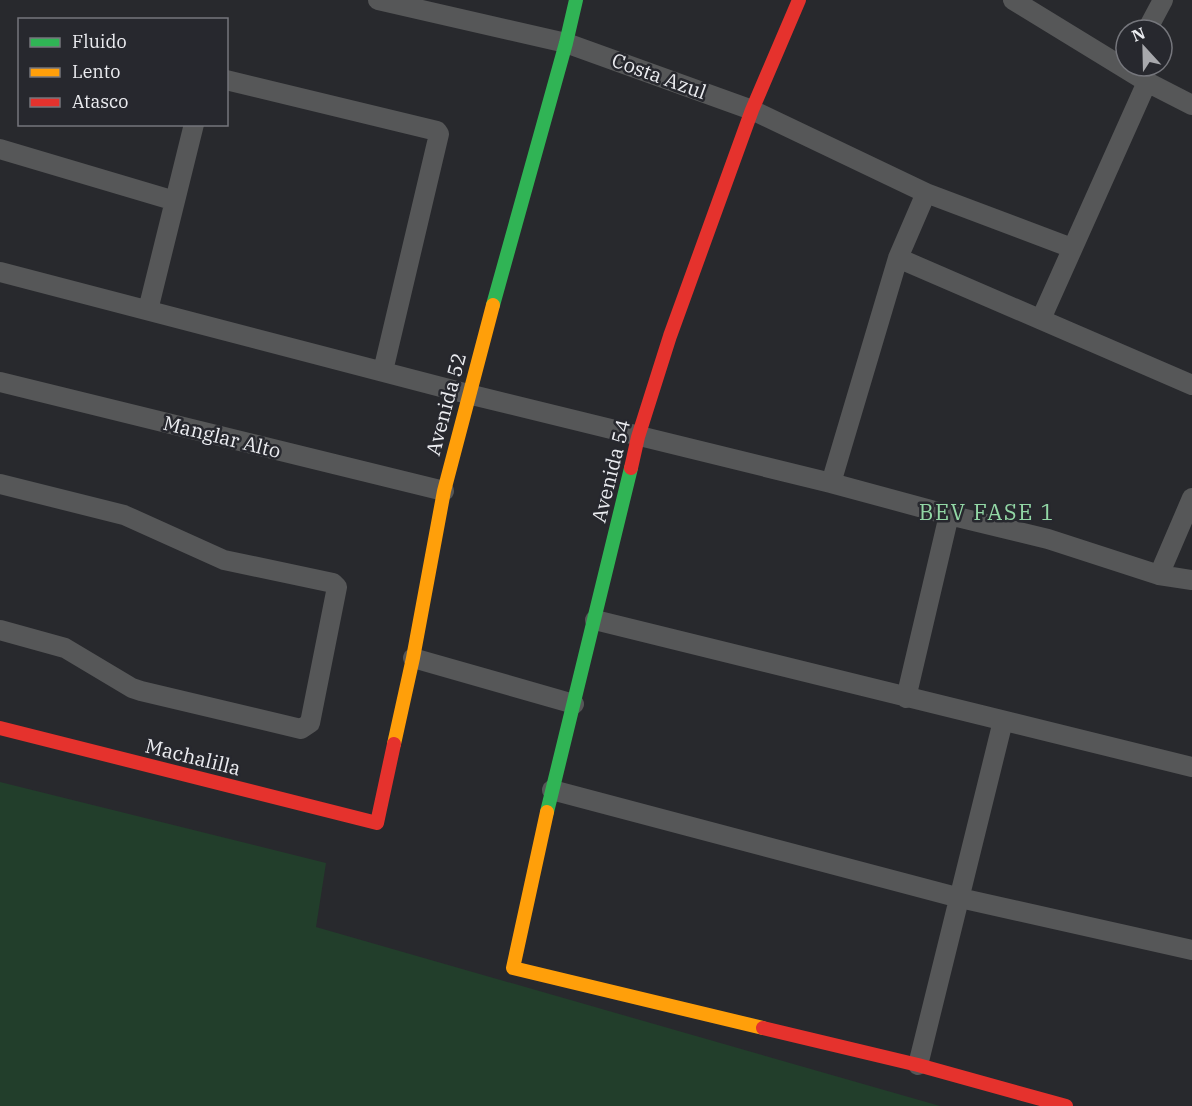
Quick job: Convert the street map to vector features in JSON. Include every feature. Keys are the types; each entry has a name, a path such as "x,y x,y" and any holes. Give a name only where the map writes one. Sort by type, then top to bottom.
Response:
{"street":[{"name":"Costa Azul","path":"378,0 566,43 752,110 926,193 1072,248"},
{"name":"Avenida 52","path":"377,824 413,658 444,491 468,394 576,0"},
{"name":"Avenida 54","path":"799,0 752,110 670,336 638,437 552,790 513,968 918,1065"},
{"path":"1153,18 1163,0"},
{"path":"1018,1 1114,59"},
{"path":"1142,78 1192,105"},
{"path":"228,80 437,131 439,134 383,371"},
{"path":"1041,319 1147,82"},
{"path":"148,310 194,126"},
{"path":"0,149 175,201"},
{"path":"831,483 898,258 926,193"},
{"path":"898,258 1192,385"},
{"path":"0,272 468,394 1048,539 1159,575 1192,580"},
{"name":"Manglar Alto","path":"0,384 444,491"},
{"path":"0,484 124,515 224,560 333,583 337,587 310,723 302,729 141,691 132,688 65,648 0,630"},
{"path":"1159,575 1192,498"},
{"path":"906,698 949,515"},
{"path":"595,620 1192,767"},
{"path":"413,658 574,704"},
{"path":"1003,721 918,1065 1066,1106"},
{"name":"Machalilla","path":"0,728 377,824"},
{"path":"552,790 960,898 1192,950"}],"green space":[{"path":"0,782 326,863 316,927 940,1106 0,1106"}],"traffic: fast":[{"path":"493,305 576,0"},
{"path":"547,812 631,468"}],"traffic: slow":[{"path":"394,744 413,658 444,491 493,305"},
{"path":"547,812 513,968 763,1028"}],"traffic: jam":[{"path":"631,468 638,437 670,336 752,110 799,0"},
{"path":"0,728 377,823 394,744"},
{"path":"763,1028 918,1065 1066,1106"}],"district":[{"name":"BEV FASE 1","path":"987,512"}]}
